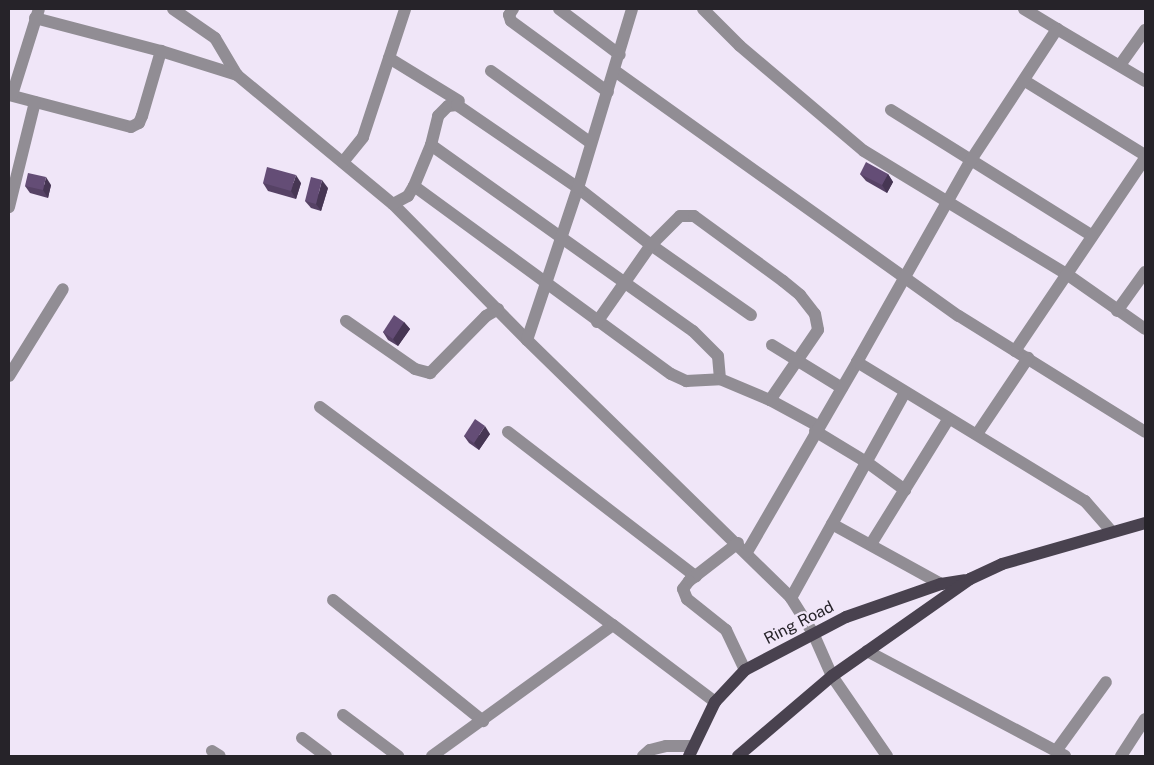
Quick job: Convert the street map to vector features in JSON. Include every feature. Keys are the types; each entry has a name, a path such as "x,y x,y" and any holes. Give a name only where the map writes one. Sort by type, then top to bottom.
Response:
{"main road":[{"name":"Ring Road","path":"738,756 832,676 970,579 1002,564 1145,523"},
{"name":"Ring Road","path":"691,751 715,702 745,670 846,617 941,584 970,579"}],"street":[{"path":"173,9 215,38 237,74 393,204 527,340 742,547 791,598 813,633 832,676 887,756"},
{"path":"343,162 363,137 405,9"},
{"path":"513,9 509,15 511,21 608,92"},
{"path":"559,9 620,55"},
{"path":"527,340 578,188 620,55 632,9"},
{"path":"703,9 740,46 864,151 946,203 1068,275 1145,329"},
{"path":"1024,9 1120,65 1145,82"},
{"path":"161,51 142,116 136,126 124,127 10,95 37,13 237,74"},
{"path":"745,670 726,630 684,595 685,584 742,547 842,388 971,160 1058,29"},
{"path":"1120,65 1145,30"},
{"path":"389,58 458,101"},
{"path":"615,71 905,278 1015,351 1145,432"},
{"path":"491,72 591,143"},
{"path":"1015,351 1068,275 1091,235 1145,156 1025,80"},
{"path":"9,207 35,102"},
{"path":"393,204 408,196 414,186 431,145 438,116 448,106 457,105 578,188 651,245 751,315"},
{"path":"891,110 1091,235"},
{"path":"431,145 626,282 709,344 718,356 720,379"},
{"path":"414,186 597,322 678,378 720,379 770,400 868,463 906,490"},
{"path":"597,322 651,245 674,220 689,214 800,295 818,321 818,330 770,400"},
{"path":"1117,311 1145,272"},
{"path":"9,376 63,289"},
{"path":"346,321 414,369 430,373 486,316 498,309"},
{"path":"772,345 842,388"},
{"path":"977,434 1028,358"},
{"path":"857,362 948,420 977,434 1085,501 1112,532"},
{"path":"791,598 868,463 905,392"},
{"path":"320,407 715,702"},
{"path":"870,544 906,490 948,420"},
{"path":"508,432 696,577"},
{"path":"832,524 941,584"},
{"path":"333,600 483,721"},
{"path":"432,756 483,721 613,625"},
{"path":"867,651 1060,754 1106,682"},
{"path":"344,716 398,756"},
{"path":"1121,756 1145,719"},
{"path":"302,738 326,756"},
{"path":"643,756 650,750 666,746 691,751"}],"building":[{"path":"866,162 888,174 882,185 860,174"},
{"path":"267,167 296,175 291,191 263,183"},
{"path":"28,173 46,177 43,190 25,186"},
{"path":"311,177 322,180 316,204 305,201"},
{"path":"394,315 404,322 393,339 383,332"},
{"path":"475,419 485,426 474,443 464,436"}]}
